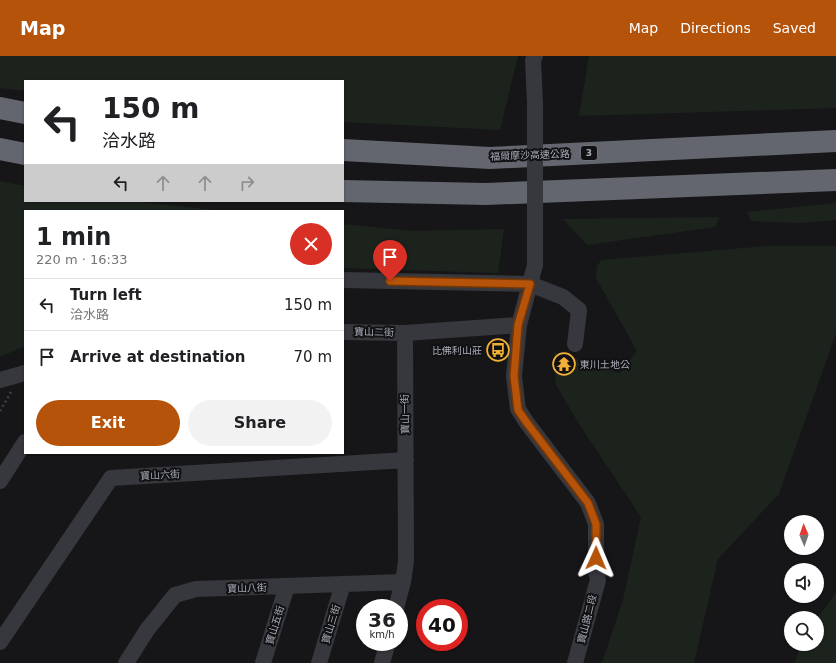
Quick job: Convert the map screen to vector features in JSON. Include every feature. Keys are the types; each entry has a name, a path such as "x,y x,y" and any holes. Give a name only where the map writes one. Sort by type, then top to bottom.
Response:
{"highway":[{"path":"0,108 24,113"},
{"name":"福爾摩沙高速公路","path":"344,150 490,158 836,141"},
{"path":"0,149 24,154"},
{"path":"344,191 486,194 836,180"}],"street":[{"name":"寶山路二段","path":"534,56 535,266 518,325 514,376 518,410 588,503 596,524 596,571 598,580 575,663"},
{"path":"344,280 530,284 563,297 579,310 575,344"},
{"path":"404,332 518,325"},
{"name":"寶山二街","path":"344,332 404,332"},
{"name":"寶山一街","path":"398,599 406,561 404,332"},
{"path":"0,380 24,373"},
{"path":"0,481 24,444"},
{"name":"寶山六街","path":"0,642 112,478 406,460"},
{"name":"寶山八街","path":"126,663 147,630 175,595 196,589 403,582"},
{"name":"寶山三街","path":"319,663 343,584"},
{"name":"寶山五街","path":"263,663 287,586"},
{"path":"382,663 385,651"}],"shaded area":[{"path":"0,56 518,56 500,130 344,122 344,80 24,80 24,91 0,88"},
{"path":"589,56 836,56 836,108 579,116"},
{"path":"0,181 24,186 24,202 140,202 215,210 24,210 24,346 0,357"},
{"path":"836,203 836,220 801,223 751,221 747,212"},
{"path":"720,217 715,227 587,245 563,219"},
{"path":"344,224 413,231 504,229 498,273 344,268"},
{"path":"766,246 836,246 836,333 779,494 718,559 694,663 602,663 623,600 641,517 579,424 556,385 554,352 620,373 637,351 596,278 597,266 601,260"},
{"path":"836,593 836,663 795,663 799,651 824,651 824,611 822,611"}],"place":[{"name":"比佛利山莊","path":"498,350"},
{"name":"東川土地公","path":"564,364"}],"route":[{"path":"390,281 530,284 518,325 514,376 518,410 588,503 596,524 596,558"}]}
